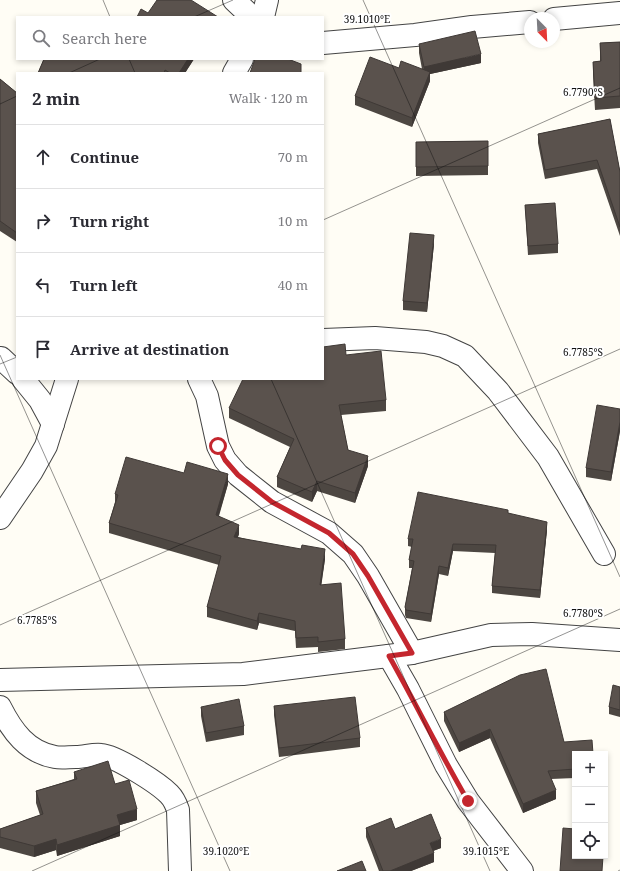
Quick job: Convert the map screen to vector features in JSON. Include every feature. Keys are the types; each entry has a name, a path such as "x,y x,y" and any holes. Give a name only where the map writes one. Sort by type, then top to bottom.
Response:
{"street":[{"path":"234,0 251,16"},
{"path":"263,16 267,0"},
{"path":"560,18 620,13"},
{"path":"324,43 415,35 472,27 524,23"},
{"path":"235,72 241,60"},
{"path":"324,340 375,338 426,342 443,346 464,356 498,391 548,457 604,554"},
{"path":"6,357 16,372"},
{"path":"24,380 40,400 53,424"},
{"path":"0,518 32,471 46,446 67,380"},
{"path":"200,380 208,396 218,446 225,460 238,475 272,502 329,533 353,554 368,576 412,653"},
{"path":"0,680 243,674 412,653 491,635 532,634 620,640"},
{"path":"389,656 408,689 446,764 468,801 522,871"},
{"path":"0,707 7,721 20,740 40,753 55,757 78,757 101,754 116,759 154,782 170,795 178,810 180,871"}],"building":[{"path":"157,0 191,0 216,16 138,16 141,9 148,13"},
{"path":"475,31 481,54 424,67 419,44"},
{"path":"620,42 620,96 595,98 593,62 601,61 600,43"},
{"path":"370,57 399,68 401,61 430,72 412,118 355,96"},
{"path":"44,60 187,60 180,72 168,72 165,70 164,72 38,72"},
{"path":"255,60 291,60 301,64 301,72 250,72"},
{"path":"0,79 16,92 16,232 0,221"},
{"path":"610,119 620,172 620,227 597,160 545,170 538,134"},
{"path":"488,141 488,166 416,167 416,142"},
{"path":"555,203 558,244 528,246 525,205"},
{"path":"410,233 434,235 427,303 403,301"},
{"path":"345,344 346,355 381,351 386,400 339,405 348,450 368,456 355,493 317,481 312,492 277,477 294,439 229,408 243,380 324,380 324,347"},
{"path":"597,405 620,409 620,422 611,472 586,468"},
{"path":"126,457 184,473 187,462 228,474 216,515 239,525 234,537 301,549 302,545 325,549 320,585 341,583 345,639 318,642 318,637 296,638 295,621 259,613 257,621 207,607 221,556 109,523 118,495 115,494"},
{"path":"418,492 508,510 508,513 547,522 540,590 492,586 496,545 453,544 448,568 439,566 431,614 406,610 405,607 414,561 409,560 413,539 408,539"},
{"path":"546,669 564,742 592,740 593,751 572,751 572,769 548,771 556,790 523,804 490,729 459,743 444,712 520,675"},
{"path":"613,685 620,687 620,710 609,707"},
{"path":"355,697 360,738 279,748 274,706"},
{"path":"239,699 244,726 206,733 201,707"},
{"path":"108,761 115,784 129,780 137,809 117,815 120,825 57,845 56,839 34,846 0,837 0,829 43,814 36,791 77,779 74,772"},
{"path":"431,814 441,839 430,843 434,853 390,871 383,871 366,828 391,818 395,829"},
{"path":"563,828 572,829 572,859 603,859 602,871 560,871"},
{"path":"362,861 366,871 337,871"}],"route":[{"path":"218,446 225,460 238,475 272,502 329,533 353,554 368,576 412,653 389,656 408,689 446,764 468,801"}]}
